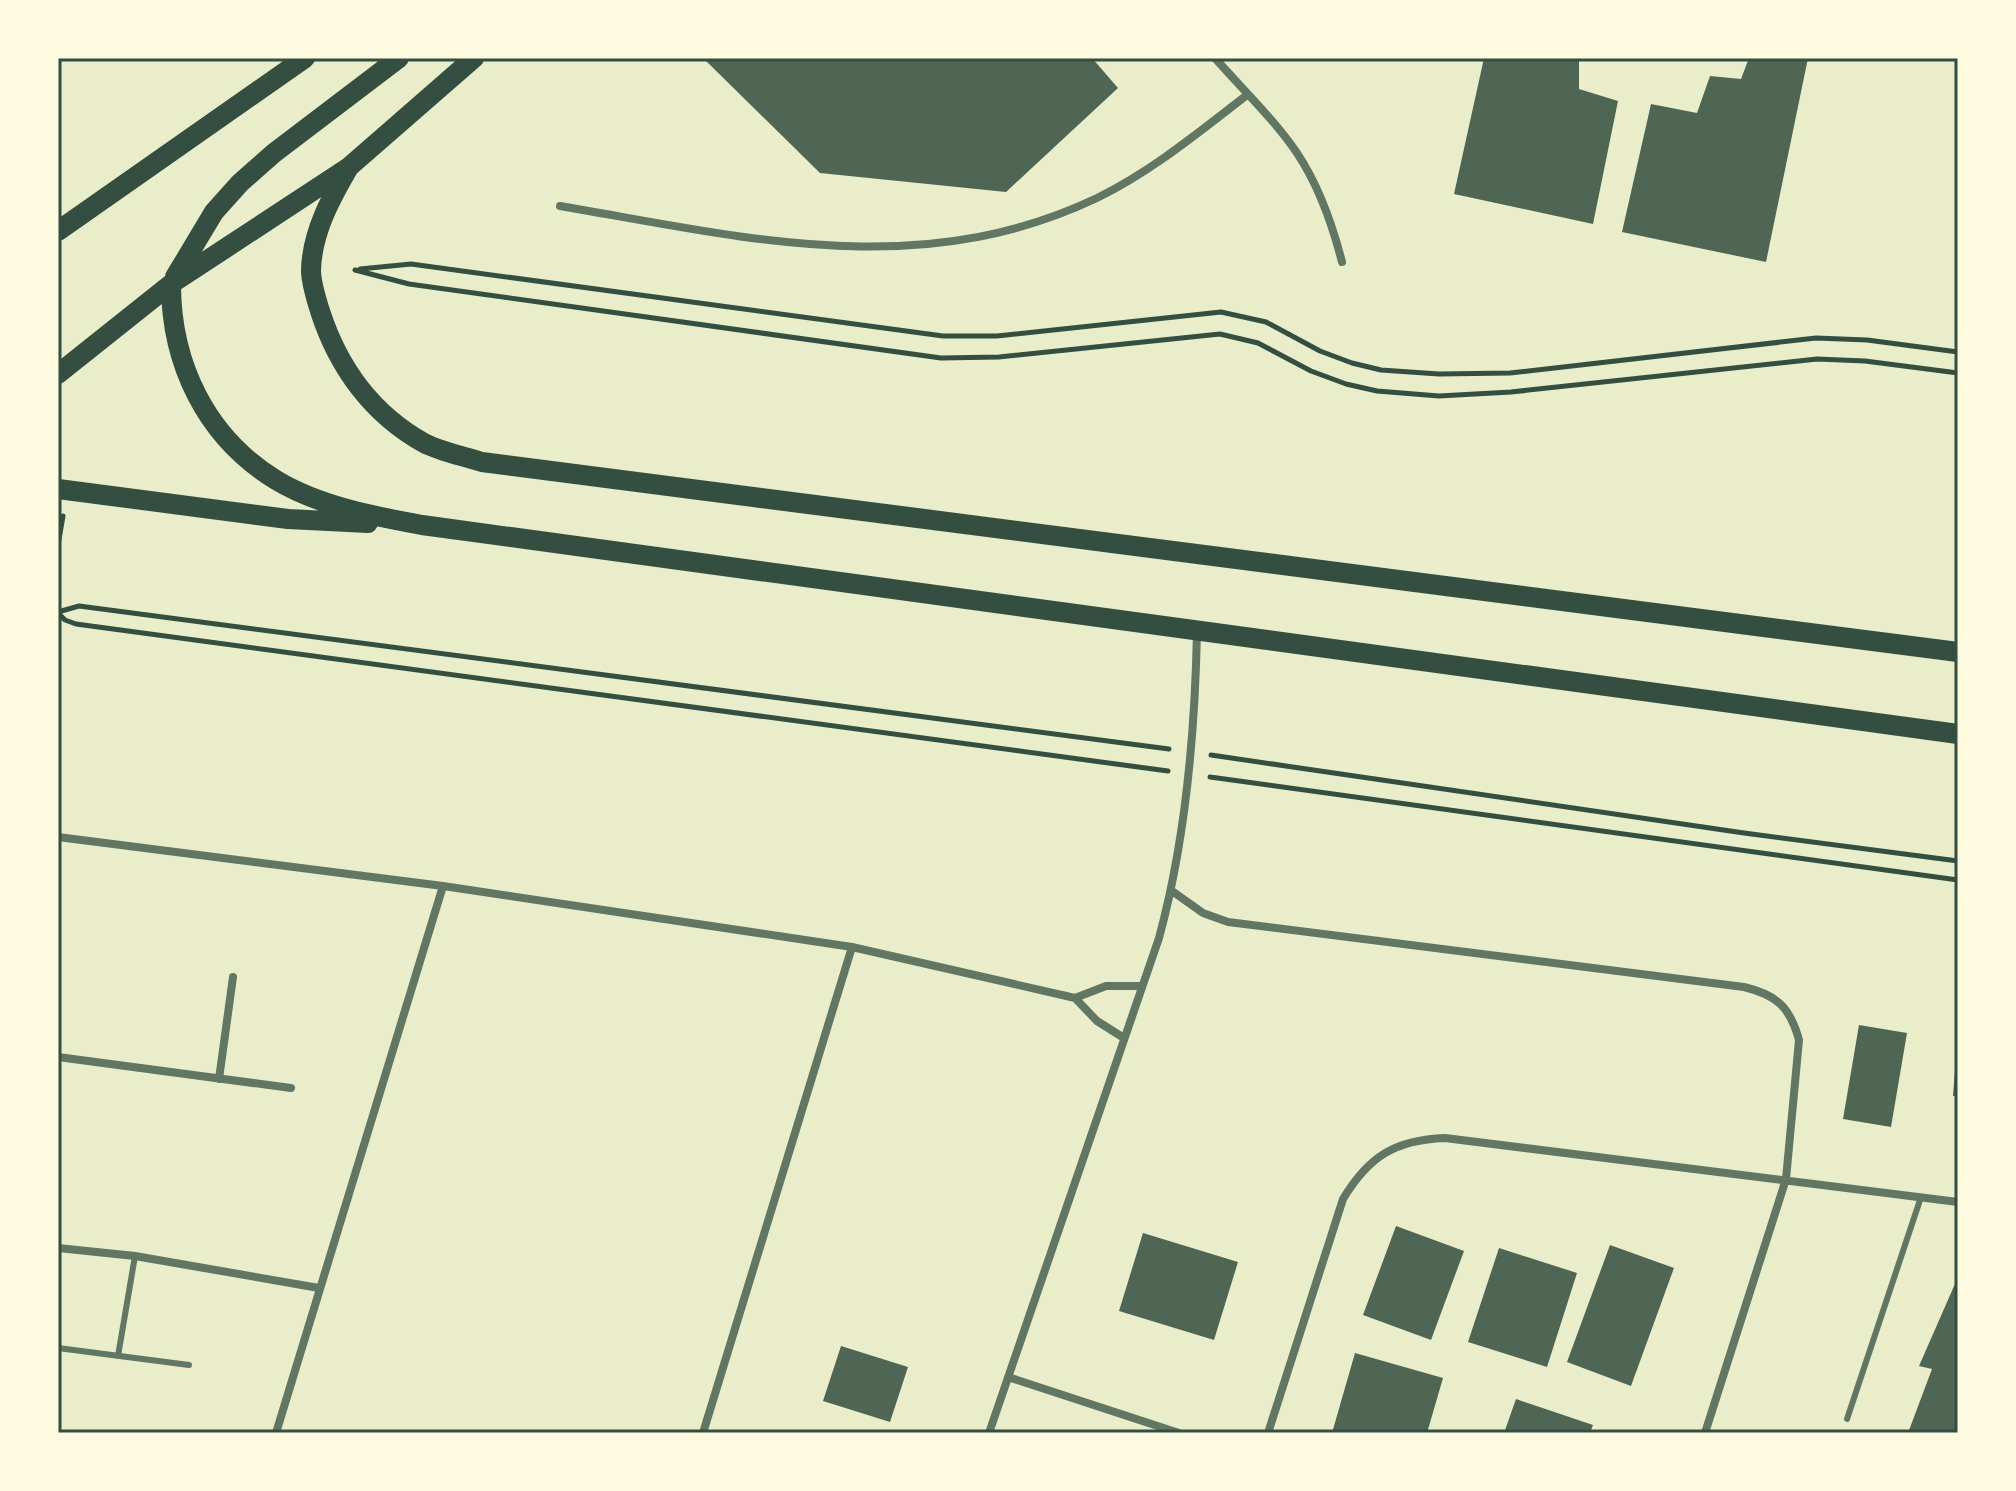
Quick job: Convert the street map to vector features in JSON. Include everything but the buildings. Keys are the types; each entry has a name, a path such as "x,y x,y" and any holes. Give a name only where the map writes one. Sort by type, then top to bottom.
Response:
{"main road":[{"path":"58,231 305,58"},
{"path":"399,58 274,153 240,183 214,212 171,284 177,342 189,383 212,420 241,454 277,480 321,500 368,515 422,525 1958,734"},
{"path":"58,374 171,284 349,167 474,58"},
{"path":"349,167 330,199 317,234 311,270 315,297 329,340 353,381 383,414 425,443 482,462 1958,652"},
{"path":"58,489 288,519 422,525"}],"street":[{"path":"1215,58 1275,123 1298,154 1332,224 1342,262"},
{"path":"560,206 770,242 827,247 885,248 976,238 1021,228 1099,197 1171,153 1247,95"},
{"path":"989,1433 1159,938 1172,891 1188,774 1196,687 1197,630"},
{"path":"58,837 443,886 852,947 1075,998 1097,1021 1124,1038"},
{"path":"276,1433 443,886"},
{"path":"1172,891 1203,913 1228,922 1744,987 1764,992 1781,1003 1793,1020 1799,1040 1786,1179 1705,1433"},
{"path":"703,1433 852,947"},
{"path":"219,1079 233,977"},
{"path":"1075,998 1106,986 1141,986"},
{"path":"58,1057 291,1088"},
{"path":"1268,1433 1343,1199 1356,1177 1374,1159 1396,1146 1420,1139 1445,1138 1958,1202"},
{"path":"58,1248 135,1256 319,1288"},
{"path":"1008,1377 1179,1433"}],"lane":[{"path":"1847,1419 1921,1197"},
{"path":"118,1356 135,1256"},
{"path":"58,1348 189,1365"}],"path":[{"path":"1958,352 1867,340 1816,338 1510,373 1410,373 1352,363 1320,351 1266,322 1221,312 997,336 943,336 411,264 355,270 409,284 941,358 999,357 1220,334 1258,343 1311,371 1346,384 1408,395 1511,392 1817,359 1865,361 1958,373"},
{"path":"58,545 64,515"},
{"path":"1958,861 1190,752 79,606 58,612 65,620 76,624 1958,880"}]}
